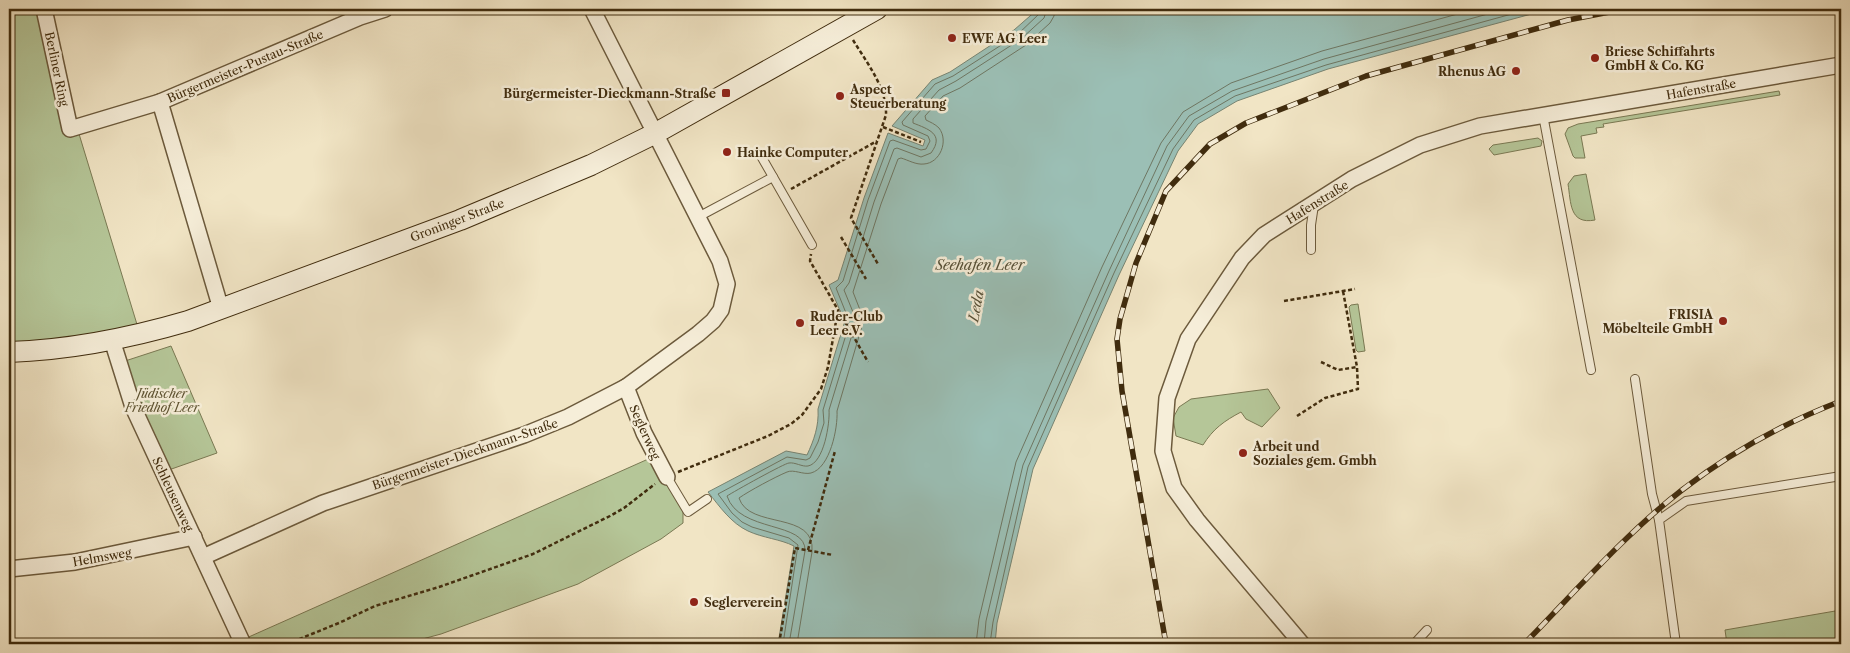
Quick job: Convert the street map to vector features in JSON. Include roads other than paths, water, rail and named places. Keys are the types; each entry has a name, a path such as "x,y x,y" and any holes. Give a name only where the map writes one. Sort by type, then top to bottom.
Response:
{"street":[{"name":"Berliner Ring","path":"44,9 70,129"},
{"name":"Bürgermeister-Pustau-Straße","path":"70,129 160,102 360,17 385,9"},
{"name":"Bürgermeister-Dieckmann-Straße","path":"203,557 323,503 524,435 568,417 626,387 713,321 721,310 727,284 725,273 592,9"},
{"name":"Groninger Straße","path":"9,352 112,340 179,324 460,220 591,165 656,133 877,9"},
{"name":"Hafenstraße","path":"1300,644 1197,520 1174,488 1163,451 1167,398 1188,339 1242,258 1264,235 1352,180 1420,145 1480,126 1841,65"},
{"name":"Bürgermeister-Pustau-Straße","path":"160,102 221,309"},
{"name":"Schleusenweg","path":"112,340 133,407 243,644"},
{"name":"Seglerweg","path":"626,387 644,433 667,477"},
{"name":"Helmsweg","path":"9,569 75,562 194,537"}],"lane":[{"path":"1543,115 1591,370"},
{"path":"761,156 812,245"},
{"path":"698,217 773,177"},
{"path":"1311,250 1311,225 1315,203"},
{"path":"1635,379 1652,494 1659,520 1676,644"},
{"path":"1659,520 1686,501 1841,476"},
{"path":"667,477 688,512 708,499"},
{"path":"1414,644 1427,630"}],"water":[{"name":"Seehafen Leer","path":"1038,9 1550,9 1328,69 1237,101 1198,124 1178,151 1119,275 1033,469 997,623 995,644 778,644 794,546 742,528 726,514 708,492 786,451 807,455 816,433 818,409 844,324 829,285 838,280 864,198 888,133 923,146 925,140 892,126 932,80 950,72 1014,30"}],"railway":[{"path":"1166,644 1122,391 1117,339 1120,319 1136,263 1166,191 1210,144 1246,123 1366,76 1568,20 1625,9"},
{"path":"1524,644 1620,545 1661,507 1700,476 1738,451 1778,429 1841,401"}],"place":[{"name":"EWE AG Leer","path":"952,38"},
{"name":"Briese Schiffahrts GmbH & Co. KG","path":"1595,58"},
{"name":"Rhenus AG","path":"1516,71"},
{"name":"Bürgermeister-Dieckmann-Straße","path":"726,93"},
{"name":"Aspect Steuerberatung","path":"840,96"},
{"name":"Hainke Computer","path":"727,152"},
{"name":"FRISIA Möbelteile GmbH","path":"1723,321"},
{"name":"Ruder-Club Leer e.V.","path":"800,323"},
{"name":"Arbeit und Soziales gem. Gmbh","path":"1243,453"},
{"name":"Seglerverein","path":"694,602"}],"water label":[{"name":"Leda","path":"976,306"}],"park label":[{"name":"Jüdischer Friedhof Leer","path":"162,400"}]}
